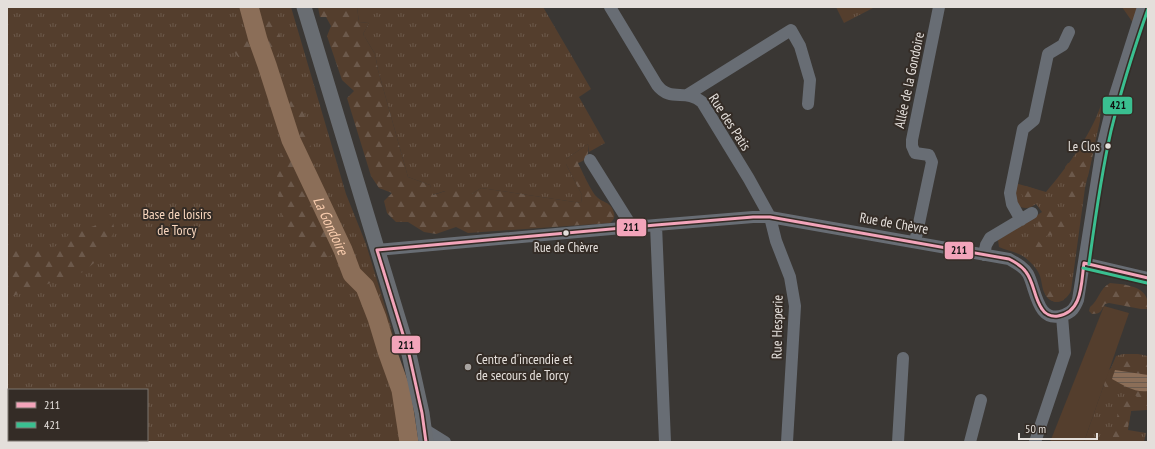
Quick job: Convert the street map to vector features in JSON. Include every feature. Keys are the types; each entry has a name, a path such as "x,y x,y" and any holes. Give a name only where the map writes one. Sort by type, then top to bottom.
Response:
{"main road":[{"path":"304,7 409,354 425,435"}],"street":[{"name":"Rue des Patis","path":"610,7 662,91 672,95 695,96 702,102 749,179 770,217"},
{"name":"Allée de la Gondoire","path":"915,242 932,162 929,155 916,153 912,146 912,140 940,7"},
{"path":"1035,442 1065,353 1062,316 1070,313 1076,305 1079,294 1097,171 1120,78 1142,7"},
{"path":"687,95 791,30 800,46 810,80 808,104"},
{"path":"1021,220 1013,208 1010,193 1023,129 1034,120 1048,54 1063,45 1069,32"},
{"path":"590,160 632,227"},
{"path":"984,255 986,245 990,238 1032,213"},
{"name":"Rue de Chèvre","path":"377,250 632,227 753,217 770,217 1009,260 1020,265 1028,275 1037,302 1044,312 1053,317 1062,316"},
{"name":"Rue Hesperie","path":"770,217 776,241 790,276 795,306 786,442"},
{"path":"656,225 665,442"},
{"path":"1084,263 1148,278"},
{"path":"898,442 903,358"},
{"path":"970,442 981,400"},
{"path":"425,435 445,442"}],"green space":[{"name":"Base de loisirs de Torcy","path":"7,7 291,7 346,194 366,244 391,326 414,442 7,442"},
{"path":"245,7 272,7 282,43 277,60 268,65 269,71 239,58 234,52 236,43 242,39 253,41 257,38 256,23 247,14"},
{"path":"318,7 357,7 359,22 369,23 363,34 375,54 378,70 408,177 430,185 433,195 458,187 472,194 481,188 581,203 582,195 566,164 566,159 588,144 586,158 578,163 594,193 598,198 609,204 613,209 614,218 612,221 610,223 468,233 456,227 436,234 424,232 408,222 396,222 387,213 384,201 392,193 379,188 371,176 347,98 354,91 342,80 327,36 331,26 326,17 320,17"},
{"path":"357,7 543,7 591,89 579,97 605,143 589,152 588,144 566,159 566,164 582,195 581,203 481,188 472,194 445,191 432,195 430,185 408,177 378,70 375,54 363,34 369,23 359,22"},
{"path":"836,7 873,7 873,8 844,23"},
{"path":"1122,7 1142,7 1136,27"},
{"path":"273,84 296,92 309,128 313,175 312,184 321,203 330,209 340,231 339,249 332,255 316,262 285,227 279,204 277,175 281,162 283,143 266,96 267,88"},
{"path":"1101,105 1100,121 1085,188 1071,291 1066,298 1059,302 1055,302 1051,301 1045,294 1041,278 1033,265 1026,258 1015,252 999,247 998,240 1042,212 1036,204 1026,208 1016,205 1015,183 1046,192 1070,162 1091,129"},
{"path":"1089,152 1093,154 1088,176 1082,186 1082,197 1066,199 1064,197 1064,192 1073,185 1073,181 1066,175 1065,167 1068,163 1082,163"},
{"path":"1026,186 1038,190 1038,199 1032,203 1024,200 1021,191"},
{"path":"1049,206 1057,208 1057,219 1068,224 1068,227 1056,234 1046,236 1038,225 1038,219"},
{"path":"111,215 115,231 94,263 83,272 7,298 7,253 25,248 35,252 64,244 68,235 94,226"},
{"path":"1035,238 1043,246 1042,255 1036,255 1031,250 1029,242 1031,239"},
{"path":"1110,283 1131,286 1141,291 1145,294 1147,299 1148,309 1109,303 1105,304 1099,313 1092,314 1089,311 1090,307 1106,285"},
{"path":"1052,286 1061,291 1064,300 1056,302 1051,300 1045,294 1046,290"},
{"path":"1104,306 1129,313 1084,442 1050,442"},
{"path":"1123,354 1148,356 1148,407 1147,410 1131,411 1128,430 1146,433 1144,442 1084,442 1102,390 1116,356"},
{"path":"1120,361 1148,361 1148,406 1139,405 1131,411 1125,442 1111,442 1119,409 1122,404 1125,400 1138,400 1135,395 1131,393 1106,389 1103,383 1106,372"}],"shaded area":[{"path":"1115,370 1148,375 1148,391 1134,390 1112,379"}],"waterway":[{"name":"La Gondoire","path":"249,7 258,40 291,140 343,250 352,274 365,287 377,318 401,390 409,442"}],"transit line":[{"name":"421","path":"1089,264 1107,148 1119,100 1148,9"},
{"name":"211","path":"377,250 656,225 770,217 1009,259 1020,266 1029,276 1039,305 1048,315 1053,316 1066,313 1072,309 1076,303 1081,288 1084,263"},
{"name":"211","path":"377,250 409,354 422,413 426,442"},
{"name":"211","path":"1084,263 1148,278"},
{"name":"421","path":"1083,268 1147,283"}],"place":[{"name":"Le Clos","path":"1108,146"},
{"name":"Rue de Chèvre","path":"566,233"},
{"name":"Centre d'incendie et de secours de Torcy","path":"468,367"}]}
